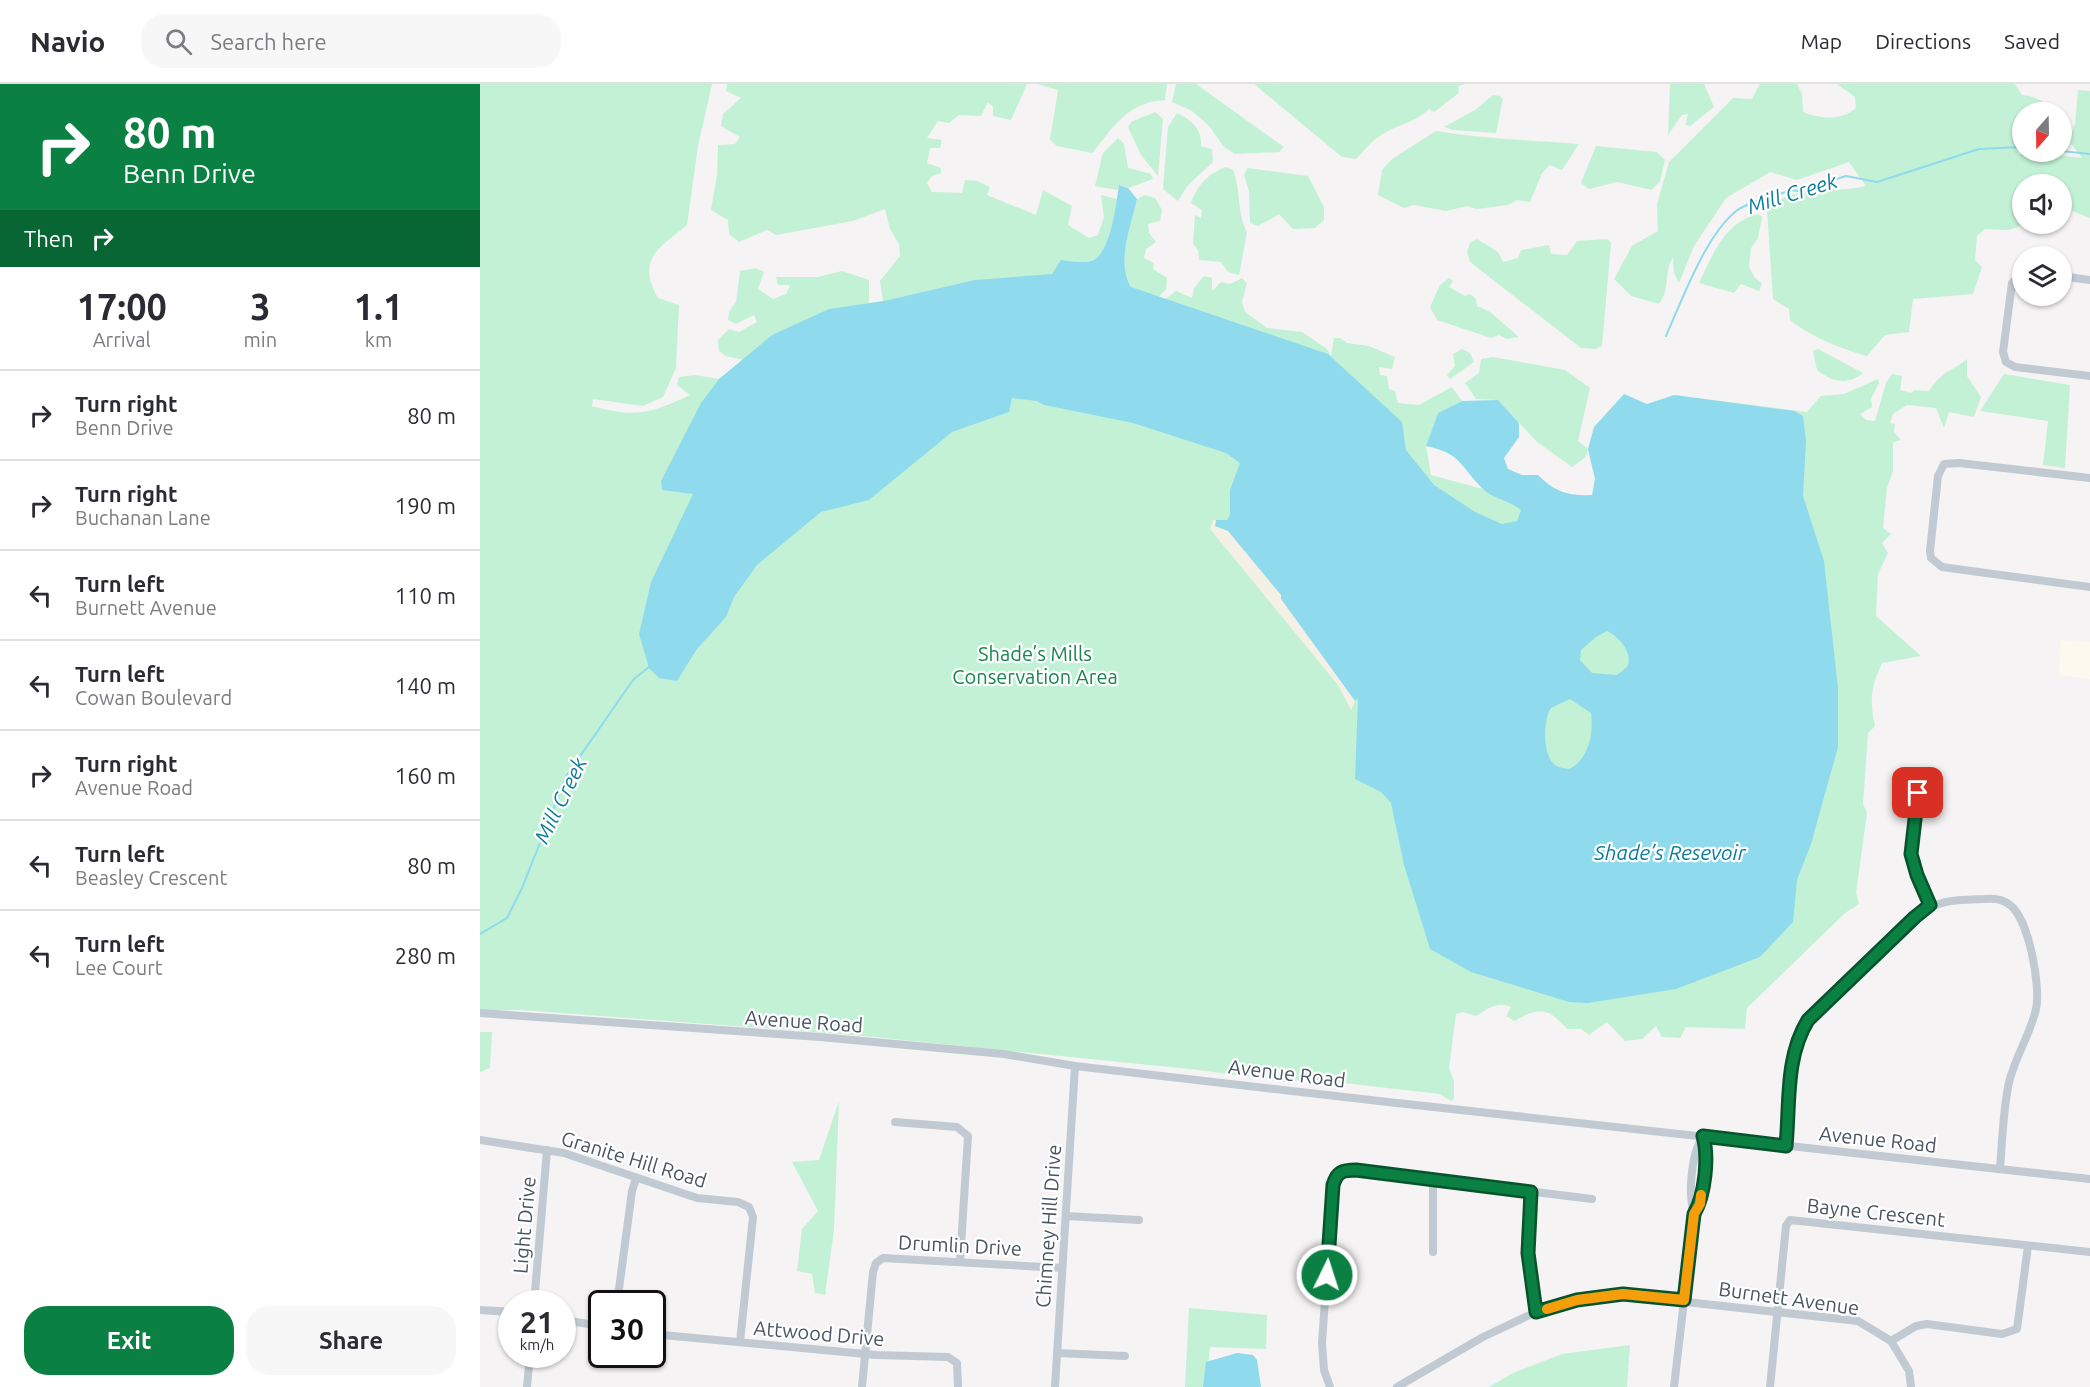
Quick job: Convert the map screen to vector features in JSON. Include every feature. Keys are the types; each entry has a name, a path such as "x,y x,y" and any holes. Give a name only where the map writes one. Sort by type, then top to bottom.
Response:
{"street":[{"path":"2072,278 2090,280"},
{"path":"2012,283 2003,352 2006,362 2015,367 2090,376"},
{"path":"2090,478 1959,463 1944,464 1938,476 1930,551 1931,558 1942,567 2090,587"},
{"path":"1924,778 1914,808 1911,854 1930,905"},
{"path":"1786,1146 1793,1059 1800,1033 1808,1020 1930,905 1946,901 1991,898 2004,901 2017,912 2030,949 2038,996 2036,1009 2008,1085 2000,1169"},
{"name":"Avenue Road","path":"480,1013 820,1037 1004,1054 1075,1066 2090,1179"},
{"name":"Chimney Hill Drive","path":"1055,1387 1075,1066"},
{"path":"895,1122 957,1127 968,1136 960,1261"},
{"path":"1674,1387 1694,1214 1691,1202 1696,1146 1703,1136"},
{"name":"Granite Hill Road","path":"480,1140 582,1158 636,1179 697,1198 744,1203 752,1211 740,1342"},
{"name":"Light Drive","path":"535,1290 547,1150"},
{"path":"1330,1387 1324,1370 1322,1343 1335,1179 1344,1170 1592,1198"},
{"path":"619,1290 632,1191 636,1179"},
{"path":"1433,1180 1433,1252"},
{"path":"1531,1192 1528,1253 1536,1312"},
{"path":"1066,1216 1139,1220"},
{"name":"Bayne Crescent","path":"1770,1387 1786,1226 1790,1220 2090,1252"},
{"path":"1891,1341 1916,1326 1927,1324 2002,1334 2017,1329 2028,1246"},
{"name":"Drumlin Drive","path":"862,1387 876,1263 883,1258 894,1256 1062,1268"},
{"name":"Burnett Avenue","path":"1396,1387 1483,1337 1536,1312 1577,1300 1623,1294 1858,1321 1891,1341 1909,1371 1911,1387"},
{"path":"480,1310 498,1311"},
{"name":"Attwood Drive","path":"666,1335 865,1354 948,1357 957,1363 958,1387"},
{"path":"1057,1353 1125,1356"},
{"path":"527,1387 529,1368"}],"shaded area":[{"path":"2061,640 2090,642 2090,679 2059,675"}],"green space":[{"name":"Shade’s Mills Conservation Area","path":"480,84 712,84 698,146 687,225 660,248 650,264 649,273 658,298 679,305 676,368 663,397 643,406 593,399 592,406 607,410 631,413 664,406 690,395 677,385 679,377 695,375 719,379 744,360 726,356 719,351 718,340 729,329 739,332 757,322 754,315 736,324 728,320 729,312 736,302 740,271 756,268 764,272 758,289 773,299 786,294 790,285 778,285 776,277 818,277 842,271 869,280 869,303 883,301 880,281 900,256 899,244 890,229 885,209 853,221 776,235 767,230 739,242 729,234 728,220 711,210 717,175 718,145 735,144 740,137 721,126 723,114 741,98 726,91 727,84 1027,84 1011,120 993,116 993,107 988,102 981,116 959,115 949,123 938,121 927,138 942,140 940,148 930,148 927,163 941,168 941,173 932,176 927,183 932,192 962,193 965,180 977,181 990,187 987,195 1036,215 1043,190 1072,206 1068,225 1089,238 1098,235 1104,217 1101,195 1117,199 1110,233 1099,256 1087,262 1061,260 1131,286 1125,266 1125,255 1137,199 1145,195 1155,198 1162,210 1160,221 1148,224 1149,233 1156,242 1146,249 1144,258 1154,263 1153,269 1167,278 1166,289 1158,298 1164,300 1176,291 1192,298 1194,288 1204,276 1212,278 1212,291 1221,282 1230,284 1242,278 1247,283 1242,302 1245,312 1267,328 1302,332 1327,349 1331,356 1334,338 1340,338 1347,343 1369,346 1395,357 1392,369 1379,367 1380,375 1387,376 1389,389 1395,391 1398,403 1419,405 1452,387 1462,401 1438,413 1426,446 1431,475 1577,514 1674,395 1807,412 1821,396 1844,394 1878,379 1879,383 1871,399 1872,407 1860,414 1866,420 1875,421 1886,383 1892,374 1902,376 1900,390 1911,393 1915,390 1929,391 1942,376 1967,359 1967,376 1981,397 1974,417 1949,412 1944,428 1936,408 1907,405 1893,414 1890,423 1895,424 1894,432 1901,440 1893,442 1893,471 1887,488 1883,528 1891,534 1882,543 1888,553 1878,574 1876,616 1921,656 1882,663 1873,687 1872,708 1875,726 1868,733 1863,804 1867,813 1856,893 1859,904 1845,913 1747,1008 1745,1029 1686,1027 1680,1038 1662,1037 1656,1026 1642,1039 1625,1041 1607,1022 1589,1035 1581,1029 1567,1029 1549,1013 1537,1011 1515,1021 1506,1016 1511,1007 1506,1005 1493,1006 1476,1016 1463,1012 1456,1014 1449,1068 1454,1081 1454,1099 1451,1101 1440,1094 1309,1079 1285,1082 1199,1070 854,1035 521,1010 480,1010"},
{"path":"1037,84 1167,84 1165,100 1141,105 1131,111 1115,125 1092,153 1057,146 1050,140 1058,90"},
{"path":"1176,84 1196,84 1284,147 1279,152 1235,154 1224,147 1209,126 1192,111 1172,102"},
{"path":"1254,84 1465,84 1458,86 1459,93 1434,112 1429,109 1415,119 1378,137 1356,159 1342,157"},
{"path":"1670,84 1704,84 1714,107 1690,126 1685,125 1688,114 1682,115 1668,135"},
{"path":"1760,84 1797,84 1802,94 1803,112 1830,118 1844,115 1856,108 1855,97 1837,84 2015,84 2022,95 2043,102 2012,102 2012,162 2072,162 2072,157 2082,158 2072,145 2078,90 2090,91 2090,218 2072,211 2072,174 2012,174 2012,229 1985,229 1977,236 1975,260 1982,267 1973,294 1913,299 1909,332 1885,335 1867,356 1836,346 1808,332 1790,320 1789,309 1773,299 1767,210 1788,196 1800,193 1866,186 1849,162 1797,180 1770,172 1726,198 1694,246 1679,283 1674,273 1673,257 1668,269 1665,293 1659,304 1631,296 1614,279 1632,246 1658,231 1657,204 1669,162 1733,98 1752,99"},
{"path":"1493,95 1503,99 1496,133 1453,130 1444,127 1475,110"},
{"path":"1155,112 1163,119 1158,176 1141,155 1128,127 1131,122"},
{"path":"1177,113 1198,129 1201,146 1212,149 1213,162 1188,185 1178,201 1163,189 1168,127"},
{"path":"1436,131 1489,138 1579,144 1562,170 1550,165 1542,173 1530,202 1517,200 1508,205 1477,209 1467,206 1446,211 1414,205 1404,208 1378,195 1382,170 1392,159"},
{"path":"1118,138 1124,144 1128,168 1151,174 1153,179 1128,188 1120,185 1118,190 1095,186 1103,153"},
{"path":"1596,146 1657,152 1665,160 1660,181 1652,190 1617,182 1589,189 1581,183"},
{"path":"1226,167 1233,170 1247,232 1239,275 1228,272 1221,262 1199,260 1198,250 1193,244 1195,215 1201,218 1202,210 1191,203 1208,177"},
{"path":"1247,168 1308,176 1324,207 1324,220 1315,228 1293,229 1279,214 1258,226 1250,223 1249,191 1244,175"},
{"path":"1758,214 1762,217 1758,238 1751,248 1749,267 1755,278 1762,283 1759,291 1741,284 1734,293 1699,283 1721,241 1737,224"},
{"path":"1477,239 1498,252 1503,262 1518,258 1521,250 1549,245 1551,254 1567,255 1577,241 1607,239 1611,243 1602,346 1595,349 1581,348 1470,262 1467,252 1470,243"},
{"path":"1449,278 1453,281 1449,287 1465,296 1470,294 1476,299 1477,306 1490,312 1519,337 1507,339 1499,335 1491,338 1437,320 1430,307 1440,285"},
{"path":"1462,349 1470,353 1474,362 1450,379 1447,375 1455,366 1453,354"},
{"path":"1818,349 1863,373 1851,380 1834,380 1817,370 1813,351"},
{"path":"1493,357 1565,370 1590,388 1578,441 1588,449 1586,457 1572,467 1536,441 1498,400 1476,399 1465,383 1479,373 1481,359"},
{"path":"2004,374 2070,385 2065,468 2043,465 2048,421 1980,411"},
{"path":"480,1032 492,1032 490,1068 480,1072"},
{"path":"839,1101 834,1230 825,1295 815,1293 812,1274 797,1271 802,1229 818,1211 792,1162 819,1160"},
{"path":"1189,1308 1267,1315 1266,1349 1210,1347 1206,1387 1185,1387"},
{"path":"1630,1345 1627,1387 1489,1387 1513,1373 1562,1354"}],"sand":[{"path":"1213,520 1234,521 1357,695 1351,710 1338,685 1210,529"}],"water":[{"name":"Shade’s Resevoir","path":"1119,185 1128,188 1137,199 1125,255 1127,277 1131,287 1328,354 1402,422 1406,450 1434,485 1475,512 1502,524 1517,521 1521,510 1487,493 1454,457 1426,446 1438,413 1462,401 1498,400 1519,423 1519,437 1504,458 1508,469 1522,475 1538,475 1562,492 1583,495 1592,495 1595,479 1588,449 1594,427 1624,394 1647,404 1674,395 1794,411 1803,416 1806,441 1803,496 1824,561 1838,688 1838,747 1811,844 1797,880 1793,922 1760,957 1676,989 1588,1003 1569,1002 1471,972 1430,949 1404,865 1391,803 1381,792 1355,779 1358,698 1355,701 1281,599 1281,595 1228,531 1215,526 1216,520 1227,520 1230,515 1230,490 1240,463 1226,453 1133,423 1044,405 1037,401 1012,398 1009,412 952,432 869,500 821,512 757,565 734,597 726,617 697,649 677,681 659,678 649,668 639,634 651,582 693,494 662,490 661,481 701,403 719,379 772,335 829,309 884,301 975,280 1052,274 1061,260 1082,262 1094,260 1100,255 1109,237","holes":["1607,631 1620,641 1629,657 1627,667 1617,675 1592,673 1580,660 1581,650","1570,699 1591,713 1592,728 1586,752 1576,765 1569,769 1557,766 1551,760 1546,746 1545,729 1551,708"]},
{"path":"1237,1353 1253,1355 1257,1360 1261,1387 1203,1387 1206,1362"}],"waterway":[{"name":"Mill Creek","path":"1666,336 1704,253 1724,223 1740,208 1791,190 1798,191 1846,176 1877,182 1979,149 2012,147"},
{"name":"Mill Creek","path":"2072,152 2090,154"},
{"name":"Mill Creek","path":"480,934 507,918 522,888 567,775 633,680 650,666"}],"slow traffic":[{"path":"1547,1309 1577,1300 1623,1294 1684,1300 1694,1214 1700,1204 1701,1195"}],"route":[{"path":"1327,1275 1333,1185 1339,1173 1344,1170 1356,1170 1531,1192 1528,1253 1536,1312 1577,1300 1623,1294 1684,1300 1694,1214 1700,1204 1706,1147 1703,1136 1786,1146 1793,1059 1800,1033 1808,1020 1930,905 1913,865 1911,854 1914,808 1918,793"}]}
